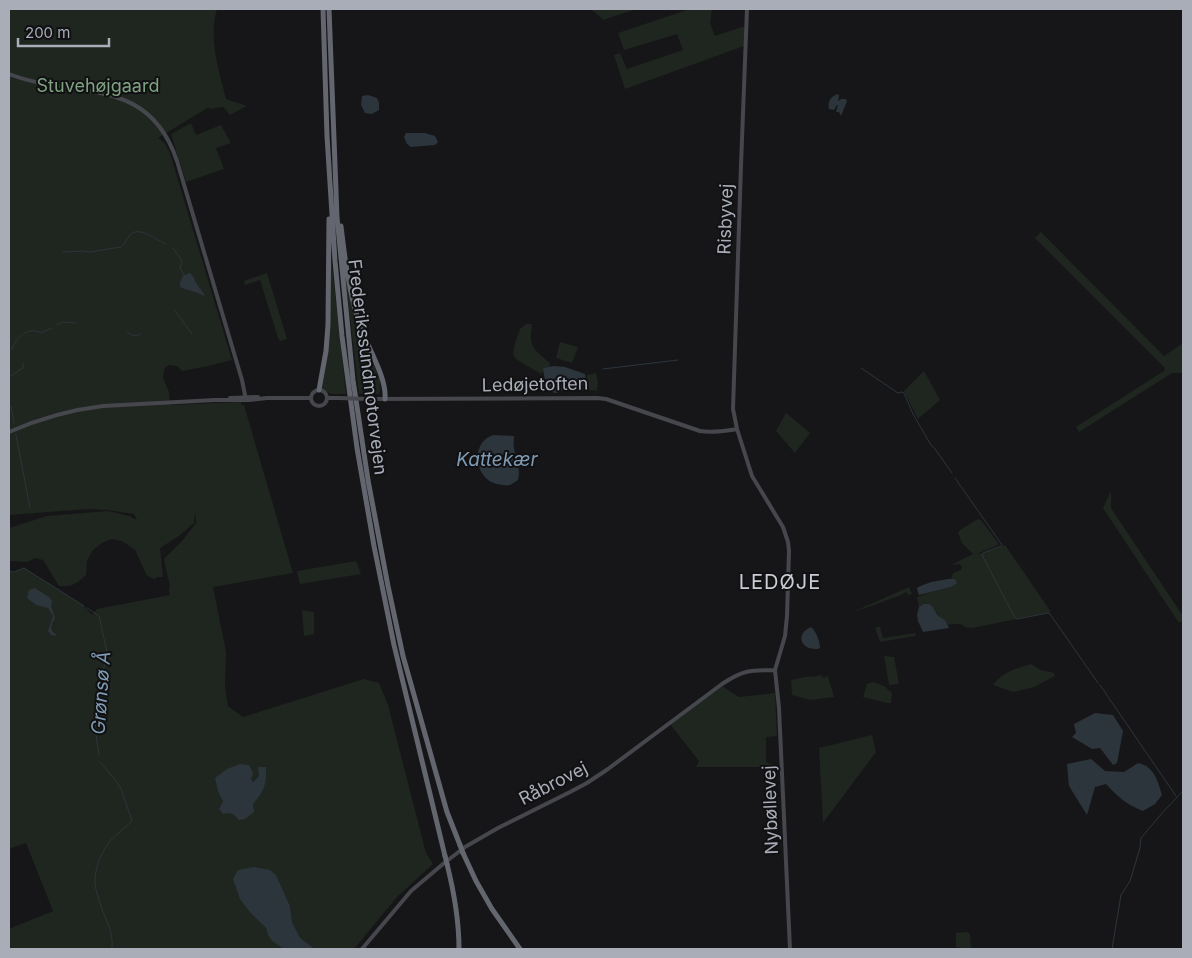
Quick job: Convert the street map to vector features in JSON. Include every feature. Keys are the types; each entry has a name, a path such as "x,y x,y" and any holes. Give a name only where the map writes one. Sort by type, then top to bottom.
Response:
{"highway":[{"name":"Frederikssundmotorvejen","path":"323,9 329,173 335,260 342,336 357,448 394,645 454,892 459,949"},
{"name":"Frederikssundmotorvejen","path":"328,9 336,217 353,380 368,480 388,586 403,656 447,812 476,881 492,909 520,949"},
{"path":"319,390 326,351 328,325 329,173"},
{"path":"335,174 345,262 353,301 360,326 384,386 384,399"}],"street":[{"name":"Risbyvej","path":"747,9 733,396 737,429 752,476 780,521 788,542 786,622 781,651 775,670"},
{"path":"9,74 31,81 107,94 127,100 141,108 163,130 177,161 248,399"},
{"path":"319,390 326,393 327,398 325,404 319,406 314,404 311,398 319,390"},
{"path":"9,432 34,421 86,408 215,400 311,398"},
{"name":"Ledøjetoften","path":"327,398 597,398 606,399 700,431 710,433 737,429"},
{"name":"Råbrovej","path":"362,949 411,891 429,874 465,847 518,817 587,783 732,678 741,673 754,670 775,670"},
{"name":"Nybøllevej","path":"775,670 779,708 790,949"}],"green space":[{"name":"Stuvehøjgaard","path":"9,9 217,9 214,43 226,99 247,106 230,115 223,107 209,109 209,107 158,138 164,142 170,153 232,360 182,371 177,366 169,365 164,370 163,378 169,392 170,405 241,402 241,405 244,405 293,573 213,587 226,652 225,687 228,706 243,717 364,679 379,683 388,705 426,853 433,864 397,897 354,949 315,949 300,939 292,922 290,906 276,875 259,921 266,928 268,935 284,949 9,949 9,929 53,911 26,843 9,849 9,571 14,572 24,568 83,605 92,615 97,609 170,595 170,586 164,560 196,523 195,511 194,523 179,536 160,548 163,577 155,579 147,576 135,550 122,541 112,539 102,543 92,551 87,561 86,575 83,578 77,583 68,586 59,586 43,560 35,558 28,562 9,561 9,528 47,516 108,511 137,520 134,514 107,510 87,509 9,515","holes":["259,776 260,795 252,804 234,815 219,809 223,801 251,779 253,782"]},
{"path":"591,9 636,9 603,20"},
{"path":"690,9 712,9 710,23 715,36 745,26 744,46 625,89 614,55 620,53 627,69 683,50 677,34 624,50 618,33"},
{"path":"191,123 196,135 221,125 231,143 216,148 224,169 186,182 171,134"},
{"path":"1041,232 1164,356 1183,343 1183,373 1172,373 1079,432 1076,427 1164,371 1165,368 1035,238"},
{"path":"331,265 346,394 331,394 322,389 330,327"},
{"path":"267,273 287,339 280,341 260,280 245,285 244,281"},
{"path":"345,275 359,327 380,380 380,393 378,394 359,394"},
{"path":"526,324 532,324 531,338 533,347 550,363 549,367 543,368 544,371 541,374 516,359 513,354 520,329"},
{"path":"560,342 578,347 572,363 556,358"},
{"path":"924,371 940,400 918,419 904,391"},
{"path":"596,373 597,391 581,391 587,375"},
{"path":"786,413 810,433 795,453 776,431"},
{"path":"1111,491 1111,508 1183,616 1183,620 1179,623 1103,508"},
{"path":"978,519 981,520 998,545 977,554 1005,545 1051,612 972,628 959,624 947,625 945,620 937,616 930,605 925,604 919,607 917,597 951,587 955,579 951,579 953,573 961,570 962,567 960,564 953,564 973,554 962,543 958,533"},
{"path":"356,561 361,574 300,584 297,571"},
{"path":"909,587 912,594 908,595 906,592 854,612 855,611"},
{"path":"302,610 314,612 314,634 304,636"},
{"path":"880,627 883,638 916,633 915,636 880,642 875,628"},
{"path":"884,656 894,657 899,684 889,685"},
{"path":"1031,664 1041,670 1054,673 1055,676 1034,687 1014,692 993,685 1005,674"},
{"path":"821,675 823,678 828,676 834,697 810,700 792,695 791,680"},
{"path":"873,682 884,686 892,693 891,703 863,697 867,684"},
{"path":"722,686 739,697 775,693 777,736 766,737 766,762 779,767 696,767 699,761 670,724"},
{"path":"872,735 876,752 823,823 819,748"},
{"path":"967,932 970,934 971,948 956,947 956,933"}],"water":[{"path":"838,94 838,101 846,99 847,101 841,116 839,112 836,112 838,105 834,110 829,109 830,100"},
{"path":"368,95 377,98 379,103 379,110 372,114 365,113 361,105 362,96"},
{"path":"406,133 425,133 435,136 438,142 435,145 411,147 407,144 404,137"},
{"path":"190,273 204,296 180,286 183,276"},
{"path":"565,367 585,374 586,380 584,385 557,393 553,392 546,383 543,368"},
{"name":"Kattekær","path":"493,435 514,436 519,476 518,480 510,485 489,481 479,468 479,449 487,438"},
{"path":"955,579 957,583 951,587 919,595 918,587"},
{"path":"35,588 52,601 51,606 55,618 51,628 57,636 51,635 48,631 53,616 48,608 36,605 27,598 29,590"},
{"path":"929,604 933,607 938,616 945,620 949,628 923,632 917,615 919,607"},
{"path":"811,627 818,639 820,648 818,649 807,647 802,641 801,637"},
{"path":"1095,713 1113,715 1123,731 1117,763 1113,765 1100,748 1092,749 1072,737 1076,733 1074,724"},
{"path":"1091,759 1105,771 1124,772 1138,763 1148,767 1155,775 1162,795 1155,804 1143,811 1123,800 1106,784 1095,787 1087,815 1069,786 1067,764"},
{"path":"240,764 249,765 253,773 251,779 253,782 259,776 258,767 266,767 266,773 264,787 253,804 254,812 245,819 239,820 232,814 223,814 219,809 223,801 215,778 227,769"},
{"path":"254,867 270,870 276,875 290,906 292,922 300,938 315,949 284,949 272,941 266,928 240,899 233,879 238,870"}],"waterway":[{"path":"63,252 90,252 121,247 131,234 135,232 144,233 166,244"},
{"path":"173,248 182,261 180,268 184,275"},
{"path":"175,311 192,334"},
{"path":"57,325 62,322 76,323"},
{"path":"13,350 14,344 23,334 32,331 41,333 52,328"},
{"path":"127,331 134,336 141,334"},
{"path":"603,369 678,360"},
{"path":"9,377 23,368 23,363"},
{"path":"861,368 898,393 904,393 913,414 931,445 952,473"},
{"path":"11,406 14,423"},
{"path":"16,435 30,508"},
{"path":"955,478 1002,545 982,555 1015,618 1050,614 1098,683"},
{"name":"Grønsø Å","path":"9,571 14,572 24,568 84,606"},
{"name":"Grønsø Å","path":"87,608 99,616 107,652 97,694 95,729 99,755"},
{"path":"1100,685 1176,796"},
{"name":"Grønsø Å","path":"100,762 121,789 132,821 106,847 100,857 96,873 96,891 110,930 112,949"},
{"path":"1112,949 1121,895 1130,881 1140,848 1141,838 1183,791"}],"district":[{"name":"LEDØJE","path":"780,582"}]}
